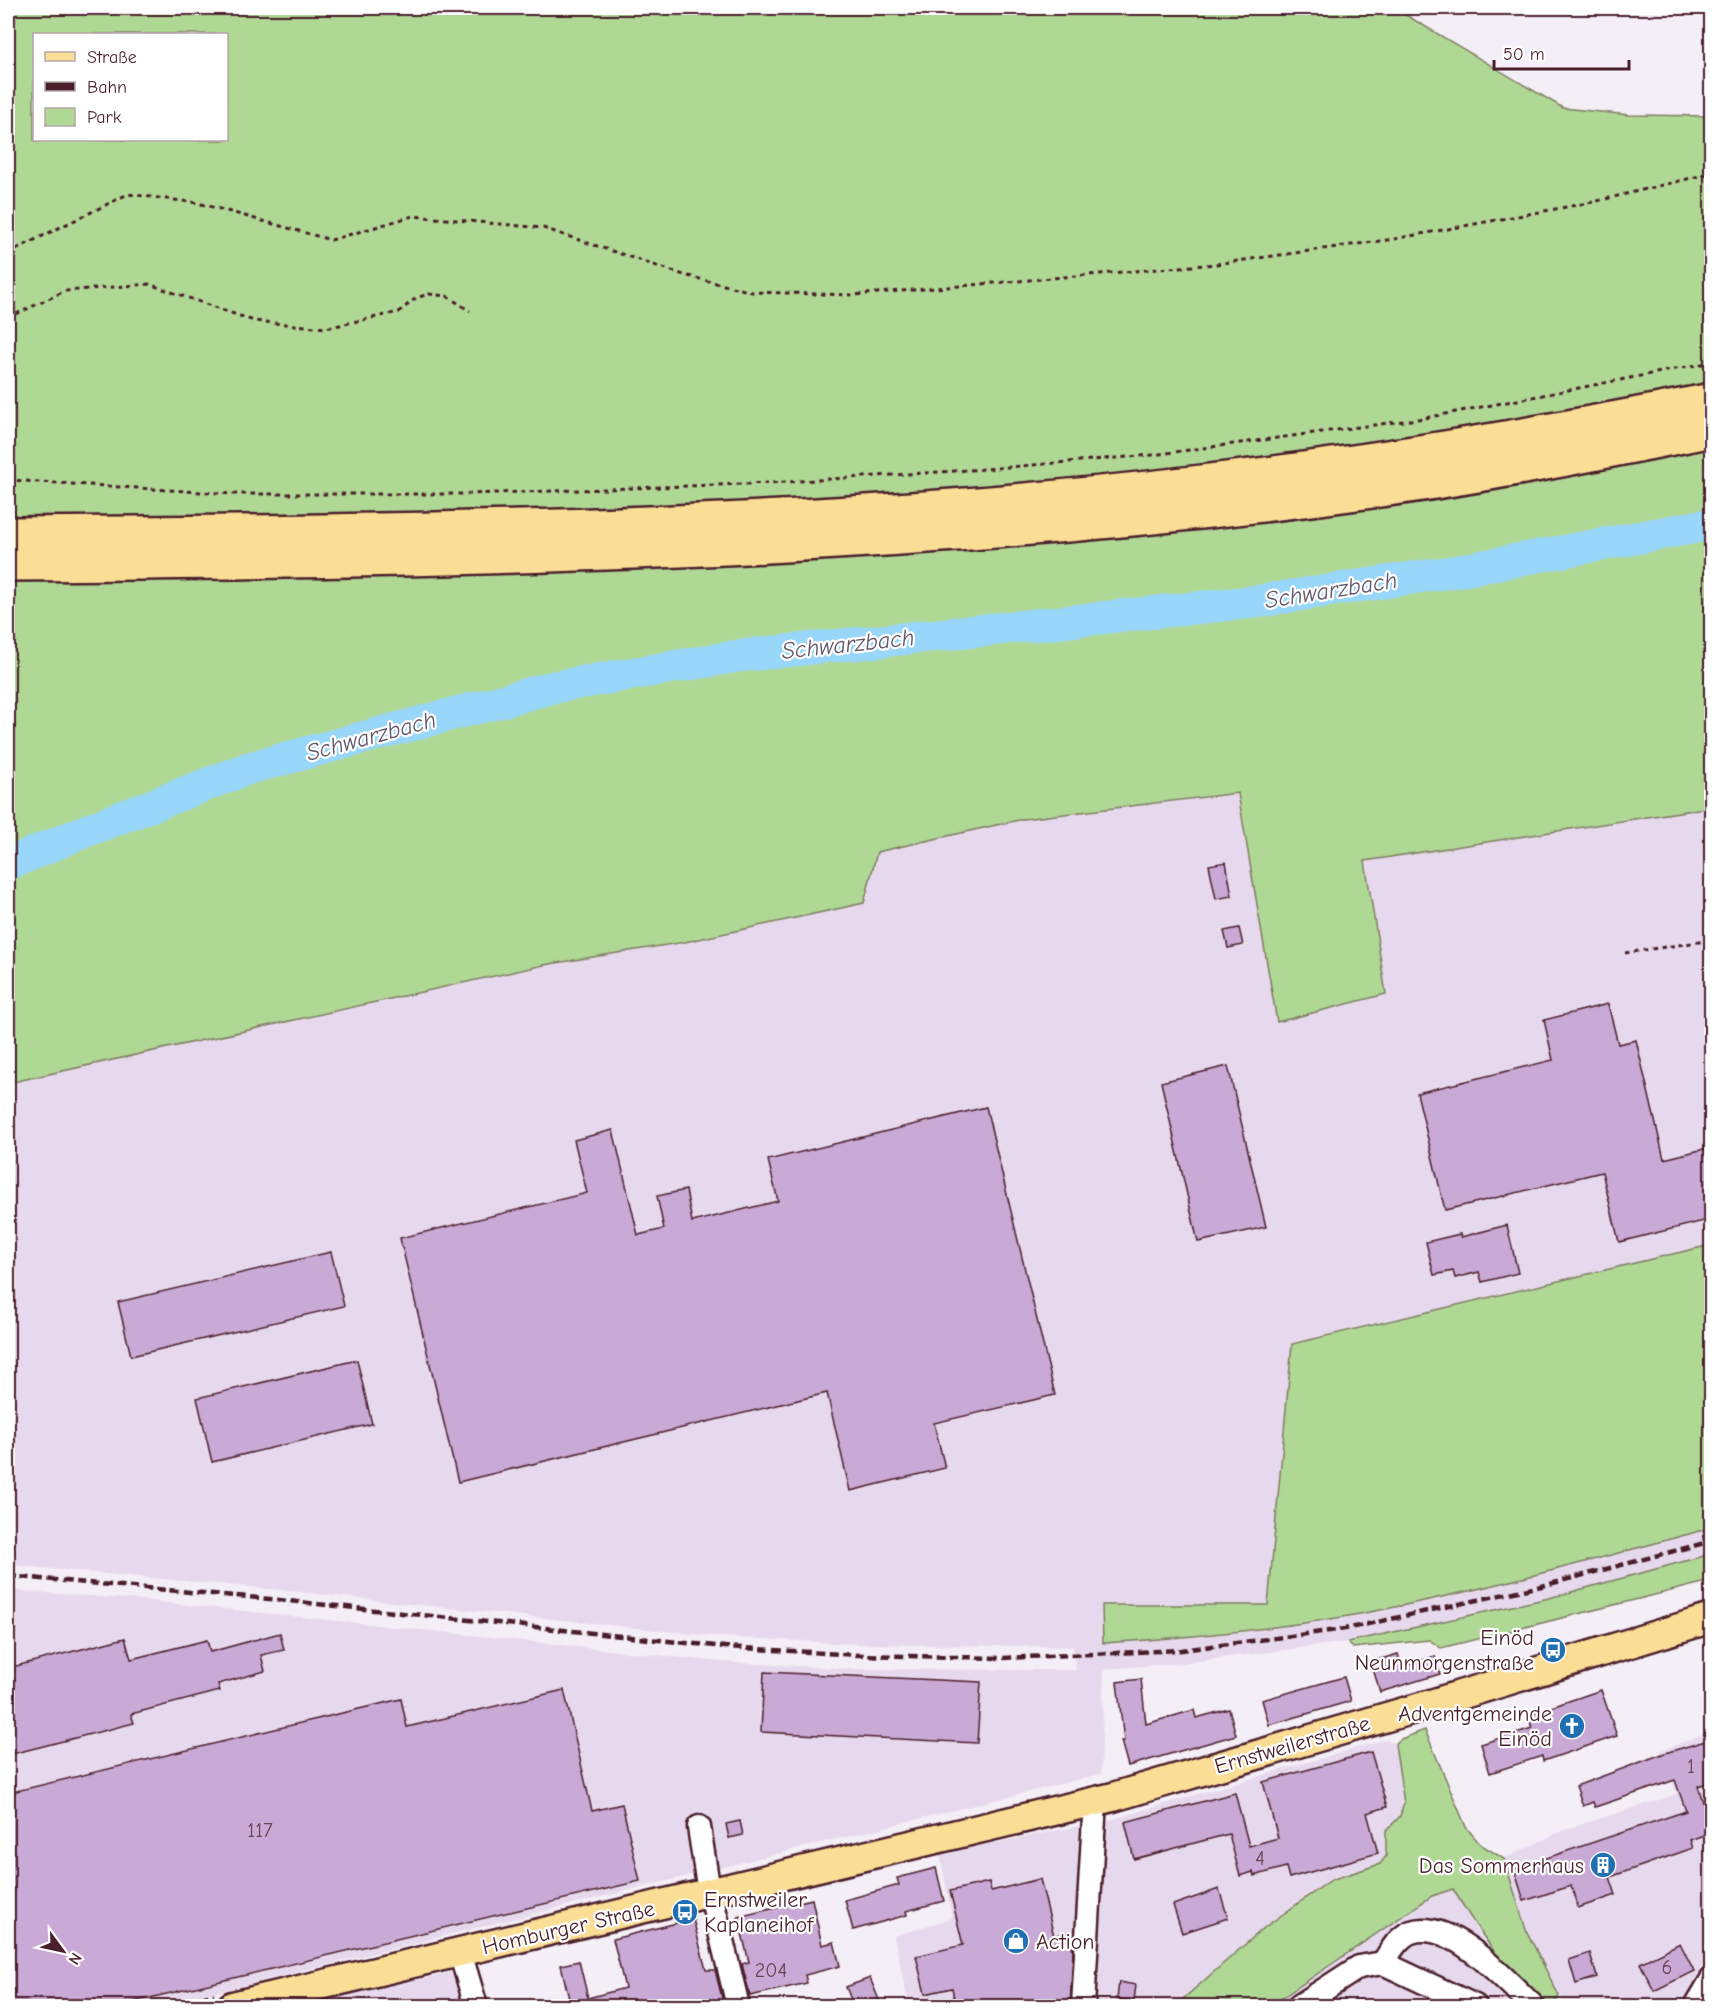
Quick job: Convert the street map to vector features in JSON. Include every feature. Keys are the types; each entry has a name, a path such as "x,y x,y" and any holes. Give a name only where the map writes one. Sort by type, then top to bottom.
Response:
{"highway":[{"path":"8,534 587,525 907,509 1190,483 1392,457 1555,431 1712,400"},
{"path":"8,564 601,555 921,536 1190,513 1375,491 1563,460 1712,430"}],"main road":[{"name":"Ernstweilerstraße","path":"1104,1799 1422,1707 1712,1618"},
{"name":"Homburger Straße","path":"232,2007 1104,1799"}],"lane":[{"path":"1083,2007 1104,1799"},
{"path":"699,1827 710,1893 738,2007"},
{"path":"1383,1963 1395,1944 1409,1933 1433,1931 1474,1951 1506,1977 1533,2007"},
{"path":"460,1952 476,2007"},
{"path":"1299,2007 1359,1967 1383,1963 1475,2007"},
{"path":"1696,2007 1712,1979"}],"path":[{"path":"8,253 128,194 198,203 331,240 413,216 543,228 684,275 752,292 854,295 1216,264 1394,239 1593,202 1712,173"},
{"path":"8,318 66,291 148,284 254,321 326,328 399,312 416,298 429,294 447,296 470,311"},
{"path":"8,480 234,494 469,494 770,483 974,470 1152,455 1425,418 1712,362"},
{"path":"1625,953 1712,940"}],"shaded area":[{"path":"1238,793 1277,1022 1386,994 1365,861 1711,807 1711,1245 1292,1344 1268,1605 1103,1605 1103,1642 1181,1638 1343,1617 1543,1573 1711,1528 1711,1554 1549,1598 1348,1642 1183,1663 1104,1669 1101,1774 160,2006 8,2006 8,1590 141,1600 722,1662 855,1669 1076,1670 1073,1647 857,1644 721,1637 270,1589 8,1565 8,1083 544,965 685,942 863,903 876,852 1023,819"},
{"path":"1711,1731 1711,2006 1565,2006 1526,1930 1504,1859 1564,1830 1677,1794 1660,1751"},
{"path":"1387,1739 1395,1744 1404,1803 1400,1816 1386,1831 1386,1856 1380,1864 1331,1880 1265,1927 1175,2006 909,2006 894,1936 952,1918 940,1854 1113,1819"},
{"path":"1453,1889 1483,1940 1542,2003 1555,2006 1270,2006 1432,1896"},
{"path":"454,1972 465,2006 293,2006"}],"green space":[{"path":"8,8 1394,8 1563,108 1629,115 1711,116 1711,807 1365,861 1386,994 1277,1022 1238,793 1023,819 877,852 864,903 685,942 544,965 8,1083"},
{"path":"1711,1245 1711,1528 1482,1588 1343,1617 1223,1633 1103,1643 1102,1605 1268,1605 1292,1344"},
{"path":"1711,1554 1711,1581 1441,1648 1429,1640 1353,1648 1348,1642 1549,1598"},
{"path":"1425,1730 1466,1827 1480,1844 1504,1859 1526,1930 1559,1996 1554,2004 1542,2003 1515,1976 1483,1936 1453,1889 1432,1896 1270,2006 1175,2006 1265,1927 1331,1880 1380,1864 1386,1856 1386,1831 1400,1816 1404,1803 1395,1744 1401,1739"}],"building":[{"path":"1226,862 1232,896 1216,899 1209,865"},
{"path":"1239,928 1243,945 1228,948 1224,931"},
{"path":"1608,1004 1618,1044 1636,1040 1664,1159 1712,1147 1712,1219 1619,1242 1602,1172 1445,1210 1417,1093 1553,1060 1544,1020"},
{"path":"1228,1066 1266,1227 1198,1242 1161,1082"},
{"path":"986,1107 1055,1395 934,1423 945,1468 850,1491 827,1393 458,1482 400,1238 587,1193 574,1140 613,1130 638,1235 664,1229 657,1196 686,1190 692,1222 778,1201 768,1160"},
{"path":"1507,1225 1518,1273 1482,1282 1479,1272 1455,1278 1453,1271 1434,1275 1426,1242 1460,1234 1461,1237"},
{"path":"331,1252 344,1306 131,1356 118,1302"},
{"path":"357,1360 372,1424 212,1462 197,1398"},
{"path":"280,1633 284,1650 261,1655 265,1671 218,1684 220,1691 131,1714 134,1723 8,1755 8,1668 125,1638 131,1659 207,1640 210,1652"},
{"path":"1398,1654 1402,1667 1435,1656 1440,1674 1380,1692 1371,1662"},
{"path":"764,1672 981,1682 977,1743 761,1732"},
{"path":"1344,1677 1351,1701 1269,1725 1262,1700"},
{"path":"1141,1679 1146,1724 1194,1710 1196,1718 1229,1709 1236,1735 1128,1766 1121,1741 1124,1741 1117,1682"},
{"path":"564,1690 592,1811 622,1804 640,1881 112,2007 8,2007 8,1793 401,1699 407,1727"},
{"name":"Adventgemeinde Einöd","path":"1601,1690 1617,1736 1543,1761 1542,1756 1490,1773 1481,1744 1532,1728 1528,1715"},
{"path":"1712,1739 1712,1781 1698,1786 1712,1832 1690,1840 1693,1848 1610,1877 1616,1895 1578,1908 1571,1886 1524,1901 1514,1869 1686,1811 1675,1780 1595,1807 1593,1802 1583,1806 1576,1786 1665,1753"},
{"path":"1371,1752 1387,1807 1367,1813 1378,1853 1289,1878 1286,1867 1254,1876 1253,1872 1240,1876 1229,1834 1134,1859 1125,1822 1235,1793 1249,1846 1278,1838 1263,1782"},
{"path":"740,1821 743,1835 729,1838 726,1824"},
{"path":"936,1868 944,1901 906,1911 907,1915 853,1930 845,1900 899,1885 897,1878"},
{"name":"Action","path":"1040,1879 1054,1936 1068,1932 1073,1951 1070,2007 956,2007 952,1988 925,1994 916,1956 963,1945 950,1891 989,1882 991,1891"},
{"path":"1219,1889 1228,1918 1182,1933 1173,1905"},
{"path":"812,1899 822,1945 834,1942 840,1966 805,1975 807,1983 750,1996 742,1964 749,1962 738,1917"},
{"path":"693,1919 706,1970 715,1970 723,2002 720,2003 721,2007 574,2007 573,2002 570,2003 561,1965 579,1961 588,1998 625,1988 613,1939"},
{"path":"1680,1943 1694,1971 1654,1991 1640,1963"},
{"path":"1590,1953 1597,1977 1576,1984 1569,1960"},
{"path":"870,1978 882,2007 854,2007 846,1987"},
{"path":"1119,1982 1136,1985 1134,2001 1117,1999"}],"waterway":[{"name":"Schwarzbach","path":"8,864 83,832 249,768 554,687 738,656 1252,602 1458,571 1712,524"}],"railway":[{"path":"8,1576 270,1599 725,1647 858,1655 1003,1658 1182,1650 1345,1629 1546,1585 1712,1541"}],"place":[{"name":"Einöd Neunmorgenstraße","path":"1553,1650"},
{"name":"Adventgemeinde Einöd","path":"1572,1726"},
{"name":"Das Sommerhaus","path":"1603,1865"},
{"name":"Ernstweiler Kaplaneihof","path":"685,1912"},
{"name":"Action","path":"1016,1941"}]}
